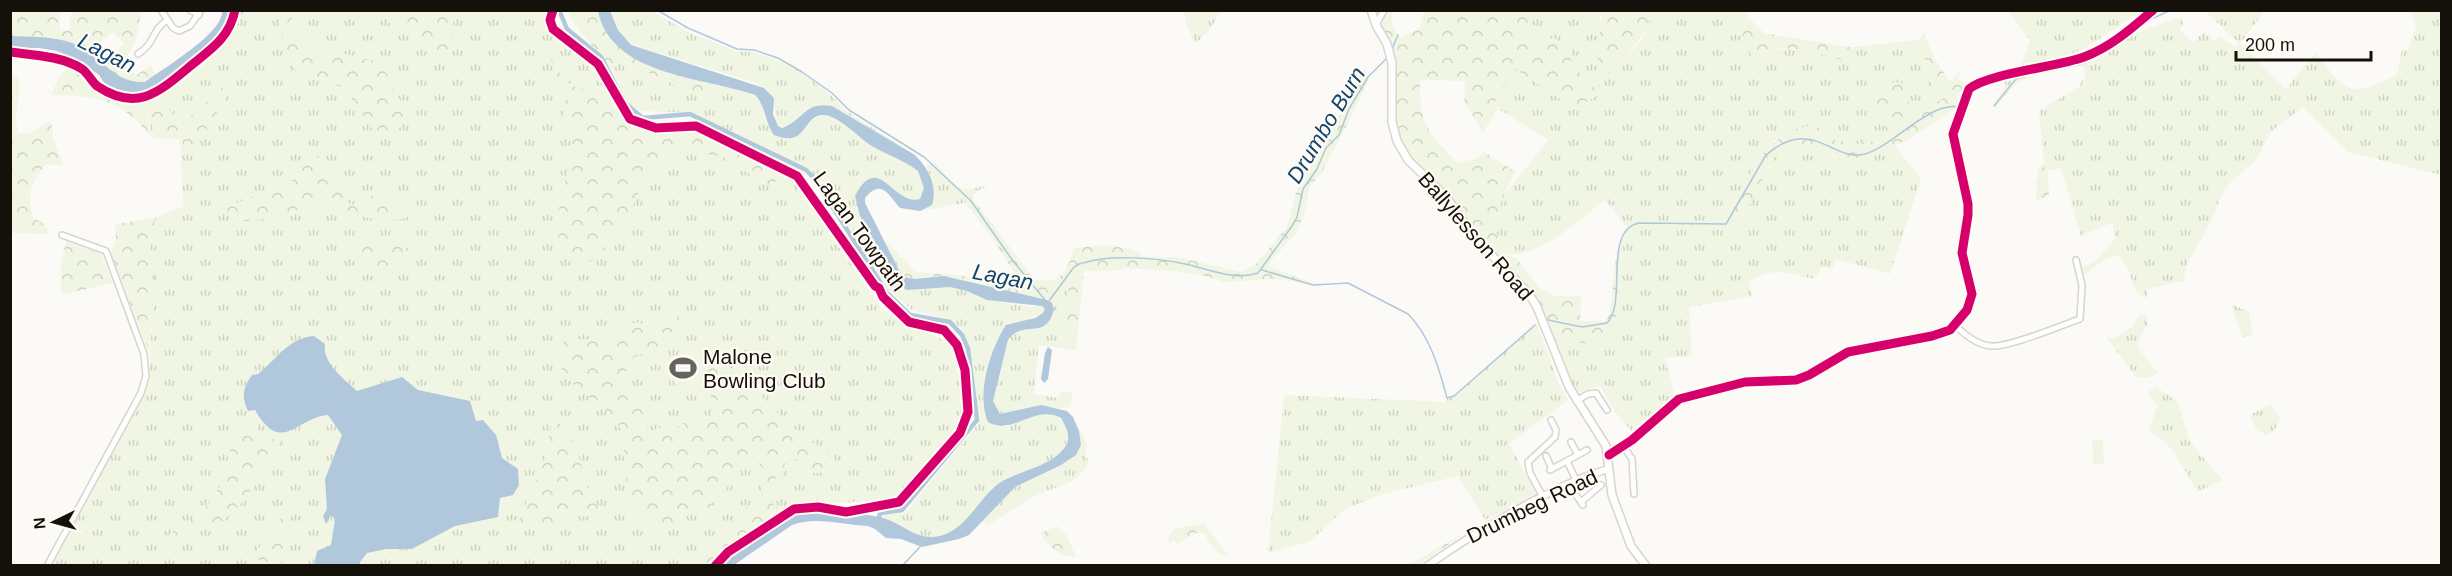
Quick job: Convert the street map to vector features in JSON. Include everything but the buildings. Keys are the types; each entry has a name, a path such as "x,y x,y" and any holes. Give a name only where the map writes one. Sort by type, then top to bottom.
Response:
{"main road":[{"name":"Ballylesson Road","path":"1371,10 1376,25 1387,44 1392,63 1392,122 1397,141 1408,160 1446,197 1477,240 1529,294 1544,322 1561,371 1576,401 1606,446 1609,455"},
{"path":"1609,455 1610,488 1626,536 1646,566"}],"street":[{"path":"162,10 173,28 178,31 190,26 200,13 190,10"},
{"path":"1376,25 1384,10"},
{"path":"1609,455 1624,447 1678,399 1745,382 1796,380 1848,352 1932,336 1944,333 1956,326 1967,310 1972,294 1962,253 1968,204 1953,134 1969,89 1986,81 2090,55 2122,36 2153,10"},
{"path":"138,54 147,49 158,27 168,20"},
{"path":"46,566 141,393 146,376 144,354 106,251 62,235"},
{"path":"1956,326 1965,336 1992,346 2024,339 2080,319 2082,285 2076,260"},
{"path":"1576,401 1588,394 1596,393 1607,410"},
{"path":"1543,496 1527,466 1536,454 1555,437 1556,430 1551,420"},
{"path":"1571,442 1578,455"},
{"path":"1624,447 1632,459 1634,494"},
{"path":"1546,456 1551,469 1587,450"},
{"path":"1567,461 1576,480"},
{"name":"Drumbeg Road","path":"1427,566 1479,530 1576,480 1609,469"},
{"path":"1568,484 1582,504 1601,485"}],"green space":[{"path":"1184,10 1221,11 1209,31 1195,44 1186,23"},
{"path":"1545,10 1599,11 1607,75 1648,30 1650,23 1640,11 1747,11 1749,18 1741,39 1755,60 1760,50 1792,49 1845,60 1850,47 1919,40 1925,60 1923,75 1944,97 1919,112 1907,101 1879,112 1886,124 1887,137 1879,143 1867,141 1855,145 1789,132 1773,141 1766,149 1726,224 1639,223 1627,227 1605,200 1540,247 1512,254 1499,251 1496,223 1501,199 1548,140 1494,106 1514,67 1575,109 1595,88 1584,75 1571,68 1554,38 1533,38 1529,29 1529,21"},
{"path":"2204,10 2265,11 2240,43 2286,89 2315,53 2335,77 2350,88 2368,87 2397,75 2402,50 2408,50 2416,27 2411,11 2441,11 2441,175 2348,152 2303,107 2272,131 2255,161 2231,182 2221,196 2211,222 2187,264 2184,281 2147,289 2147,298 2137,291 2119,255 2105,259 2083,276 2082,268 2094,262 2115,239 2113,222 2081,236 2061,168 2045,171 2039,111 2080,86 2086,77 2083,66 2062,68 2028,78 2016,85 1996,109 1994,103 2006,85 2001,79 2081,63 2119,44 2137,30 2140,33 2181,17 2184,20 2180,30 2193,42 2204,32 2214,41 2219,36 2236,47 2239,43"},
{"path":"10,11 60,11 60,31 70,30 70,15 77,11 117,11 120,13 141,11 137,37 122,67 137,75 150,65 156,74 145,82 136,83 114,75 99,59 67,42 11,36","holes":["113,32 124,43 109,60 95,47"]},
{"path":"237,11 547,11 546,24 589,64 630,122 657,130 695,129 729,150 794,182 882,309 952,345 964,402 956,430 897,499 793,506 711,552 710,565 713,561 712,565 50,566 149,383 154,279 160,260 150,249 155,218 183,206 180,139 153,139 145,99 179,78 217,47 232,29"},
{"path":"278,11 288,11 304,42 318,50 374,61 387,74 394,92 410,113 397,131 376,134 343,87 301,77 286,59"},
{"path":"387,11 454,11 452,52 437,55 418,47 407,33 388,22"},
{"path":"568,11 598,11 614,44 690,79 719,86 707,97 677,86 622,60 612,70 571,20"},
{"path":"610,11 651,11 687,31 735,51 753,52 778,60 802,73 830,94 848,112 915,155 832,106 806,110 787,127 778,126 772,97 764,88 756,83 631,45 618,30"},
{"path":"1386,11 1392,11 1393,25 1401,38 1420,28 1424,11 1545,11 1529,21 1529,29 1533,38 1554,38 1571,50 1571,68 1584,75 1595,88 1600,86 1600,94 1575,109 1514,68 1494,105 1497,109 1483,133 1464,101 1465,81 1420,80 1421,107 1427,127 1439,144 1458,163 1476,159 1484,152 1516,172 1499,210 1497,239 1499,251 1517,259 1541,290 1556,296 1581,296 1580,321 1606,321 1610,313 1614,268 1627,227 1639,223 1726,224 1759,160 1770,146 1799,128 1818,125 1821,137 1855,145 1867,141 1879,143 1887,136 1885,126 1882,118 1868,104 1877,81 1903,83 1907,101 1919,111 1944,98 1923,75 1925,60 1919,40 1924,34 1935,59 1948,79 1952,80 1960,70 1959,79 1969,85 1964,93 1958,93 1957,98 1960,105 1910,138 1879,151 1863,163 1855,165 1847,163 1822,148 1811,145 1800,144 1780,152 1733,230 1665,224 1630,229 1620,261 1616,319 1606,346 1554,339 1545,314 1534,296 1481,238 1442,188 1406,150 1399,155 1388,125 1388,64 1383,45 1377,34 1379,23"},
{"path":"1599,11 1640,11 1650,23 1648,29 1623,60 1607,75 1597,57 1602,17"},
{"path":"2008,11 2142,11 2085,48 2058,60 2018,72 2030,40"},
{"path":"1749,18 1764,33 1850,47 1845,61 1814,52 1781,48 1760,50 1755,61 1741,39"},
{"path":"57,51 79,60 109,85 125,94 134,96 143,94 153,139 131,115 108,102 83,97 51,95 60,75 70,67 53,62"},
{"path":"550,55 564,79 576,87 604,91 627,122 654,132 693,132 728,146 785,175 769,186 722,157 700,153 683,144 656,166 639,191 624,227 595,260 575,266 566,257 558,236 559,207 571,156 570,135 563,119 566,100 558,87"},
{"path":"621,60 707,97 719,86 744,91 760,99 765,119 774,135 799,135 817,117 833,118 848,126 872,146 918,171 924,188 921,199 907,198 879,179 872,178 855,196 860,216 879,249 893,281 950,287 967,291 987,300 1031,307 1042,306 1045,309 1043,313 1024,321 990,356 983,401 985,414 1005,427 1040,415 1056,416 1063,421 1068,434 1063,449 1045,463 1012,476 997,485 962,523 945,534 935,537 921,536 880,518 881,515 889,512 904,514 979,423 971,353 961,329 950,320 912,310 888,289 823,186 810,170 691,113 642,111 630,106 612,70"},
{"path":"1365,68 1369,81 1321,174 1310,186 1305,211 1297,233 1268,266 1313,285 1277,279 1224,282 1205,276 1165,270 1125,268 1114,271 1084,271 1078,331 1062,326 1072,272 1068,276 1067,284 1051,302 958,279 930,276 913,279 905,277 899,270 885,240 916,272 959,275 996,285 1011,283 1018,279 991,236 965,203 971,196 1034,279 1057,278 1066,269 1074,248 1099,246 1132,249 1140,252 1142,257 1178,257 1242,272 1256,264 1287,227 1297,189"},
{"path":"10,74 17,76 20,84 16,118 11,116"},
{"path":"225,85 233,85 203,136 186,157 182,138 155,136 147,100 159,96 176,119 187,120"},
{"path":"11,116 16,118 18,133 31,133 51,120 53,138 64,166 46,164 34,183 30,202 33,218 43,223 50,234 11,233"},
{"path":"1798,143 1820,146 1834,157 1869,157 1879,150 1895,146 1921,179 1890,274 1836,259 1833,269 1822,267 1814,279 1773,272 1749,282 1752,296 1689,307 1692,356 1665,358 1675,397 1633,433 1615,412 1600,386 1577,393 1554,339 1606,346 1623,247 1630,229 1665,224 1733,230 1752,201 1773,159 1780,151"},
{"path":"305,150 327,160 339,190 348,203 358,206 368,195 390,200 411,216 391,222 359,216 334,204 309,206 276,217 240,222 224,208 252,197 287,188 302,167"},
{"path":"934,162 957,186 969,189 988,185 976,192 965,203 920,211 932,205 933,190 926,166"},
{"path":"2044,163 2045,171 2048,170 2049,194 2036,202 2038,167"},
{"path":"155,218 150,249 160,260 154,279 150,354 111,254 116,240 115,224"},
{"path":"384,239 409,246 398,257 389,272 366,261 349,258 361,245"},
{"path":"66,241 101,254 113,283 61,295 61,264"},
{"path":"1072,271 1062,326 1078,331 1076,350 1039,345 1034,394 1058,398 1061,391 1072,392 1071,407 1000,414 993,401 1008,340 1019,331 1035,329 1051,302 1066,284"},
{"path":"2231,304 2249,312 2253,335 2242,337"},
{"path":"2140,313 2146,315 2148,324 2140,338 2138,348 2159,374 2145,378 2136,377 2106,337 2115,338 2133,326"},
{"path":"678,316 681,321 670,334 668,344 634,357 620,381 634,397 644,398 656,409 646,423 650,431 661,427 670,431 695,417 711,418 711,384 702,361 726,361 740,380 755,390 787,422 832,457 837,466 827,473 805,473 802,462 793,458 784,465 782,475 772,480 767,498 777,508 795,504 788,511 721,552 709,565 697,565 726,527 762,495 763,469 758,462 742,468 722,494 703,513 677,518 661,532 632,511 627,494 623,432 608,411 575,386 557,363 554,354 566,339 586,339 606,346 619,330 636,322 655,328"},
{"path":"1537,324 1560,386 1568,400 1509,444 1538,497 1485,520 1458,476 1383,494 1355,505 1342,512 1309,542 1268,553 1284,395 1447,402 1447,398 1454,396"},
{"name":"Malone Bowling Club","path":"691,351 700,376 675,385 666,360"},
{"path":"2156,387 2177,401 2190,441 2222,480 2197,492 2171,450 2158,436 2149,431 2157,406 2147,392"},
{"path":"2270,404 2281,418 2274,431 2266,435 2256,429 2250,415"},
{"path":"245,416 267,438 281,440 246,498 224,520 146,546 151,541 185,528 190,520 203,512 221,485 232,443"},
{"path":"1073,417 1087,443 1085,454 1089,462 1084,470 1072,481 1035,496 987,526 981,520 1015,487 1070,460 1079,431"},
{"path":"553,419 562,425 573,439 586,484 603,517 580,516 514,532 543,465"},
{"path":"2103,440 2104,464 2093,464 2092,441"},
{"path":"286,512 292,513 281,565 254,559 257,550"},
{"path":"1204,523 1229,557 1217,551 1204,533 1195,533 1178,544 1173,540 1169,544 1169,536 1174,529"},
{"path":"1057,526 1067,536 1076,557 1060,553 1051,547 1041,533"},
{"path":"1471,529 1419,565 1409,565"}],"water":[{"path":"222,11 233,11 227,28 216,43 178,74 135,97 105,84 99,75 77,59 57,51 39,48 11,48 11,36 47,38 73,43 89,52 118,75 135,82 145,82 203,40 220,20"},
{"path":"598,11 610,11 618,30 631,45 764,88 774,98 773,114 778,126 782,128 815,106 832,106 915,155 931,178 934,191 932,205 920,211 900,208 888,194 880,189 871,192 865,198 865,203 899,270 905,277 913,279 944,276 1052,303 1054,309 1046,325 1021,331 1008,340 993,401 1000,414 1041,405 1067,411 1073,417 1079,431 1081,445 1076,455 1061,465 1015,487 969,535 959,539 922,547 901,539 886,538 868,526 801,522 792,525 734,565 720,565 731,552 797,511 829,511 884,518 922,536 944,535 961,524 998,484 1051,460 1059,454 1068,440 1068,432 1061,418 1042,415 1006,425 997,425 988,422 985,411 986,372 1000,335 1006,325 1035,318 1045,309 1042,306 987,300 967,291 950,287 907,290 898,285 893,281 879,249 860,216 855,196 864,183 871,178 879,179 910,199 920,199 924,188 918,171 872,146 841,122 827,115 815,117 803,131 793,138 774,135 761,103 755,95 662,71 640,61 621,49 606,33"},
{"path":"314,336 325,344 330,364 357,391 402,377 418,390 470,401 476,421 483,420 496,435 502,458 518,469 519,485 513,495 500,498 498,517 455,526 412,549 386,549 367,553 360,565 314,565 317,551 331,545 335,519 331,515 326,524 323,516 327,509 325,479 342,435 328,415 289,431 281,433 273,431 255,410 248,411 244,396 245,388 252,375 258,374 290,345"},
{"path":"1048,347 1052,350 1048,379 1044,383 1041,379"}],"waterway":[{"path":"239,15 245,10"},
{"path":"559,10 567,29 601,57 626,104 643,118 690,114 806,170 815,179 887,293 910,315 950,322 962,335 968,349 977,420 902,510 880,513 878,521"},
{"name":"Lagan","path":"657,10 688,28 737,49 754,50 778,58 832,93 849,110 924,157 971,201 1013,261 1045,300"},
{"path":"2147,21 2171,10"},
{"name":"Drumbo Burn","path":"1392,49 1398,35"},
{"name":"Drumbo Burn","path":"1083,263 1120,258 1148,259 1185,264 1231,275 1258,273 1292,226 1297,217 1303,189 1317,169 1326,148 1339,135 1349,109 1368,77 1386,59"},
{"path":"1994,106 2016,79 2088,61"},
{"path":"1548,320 1582,327 1607,323 1613,313 1616,300 1618,253 1621,239 1628,229 1639,223 1726,224 1766,155 1782,144 1797,139 1810,139 1853,155 1865,154 1887,143 1935,111 1947,107 1958,107"},
{"name":"Drumbo Burn","path":"1049,301 1074,267 1081,263"},
{"path":"1262,270 1313,285 1348,283 1408,314 1428,342 1447,398 1454,396 1535,325"},
{"path":"902,566 920,547"}],"cycle path":[{"path":"10,52 66,61 82,69 97,86 112,94 125,98 137,98 160,90 214,46 225,34 235,10"},
{"name":"Lagan Towpath","path":"553,10 550,20 553,29 598,64 630,119 656,128 696,126 797,176 875,286 879,288 883,297 909,322 944,330 957,345 965,370 968,412 960,433 899,502 846,512 818,507 794,509 728,552 715,566"},
{"path":"1609,455 1632,440 1679,399 1745,382 1796,380 1848,352 1932,336 1950,330 1967,310 1972,294 1962,253 1968,204 1953,134 1969,89 1979,83 2007,74 2072,61 2094,53 2121,36 2153,10"}],"place":[{"name":"Malone Bowling Club","path":"683,368"}]}
